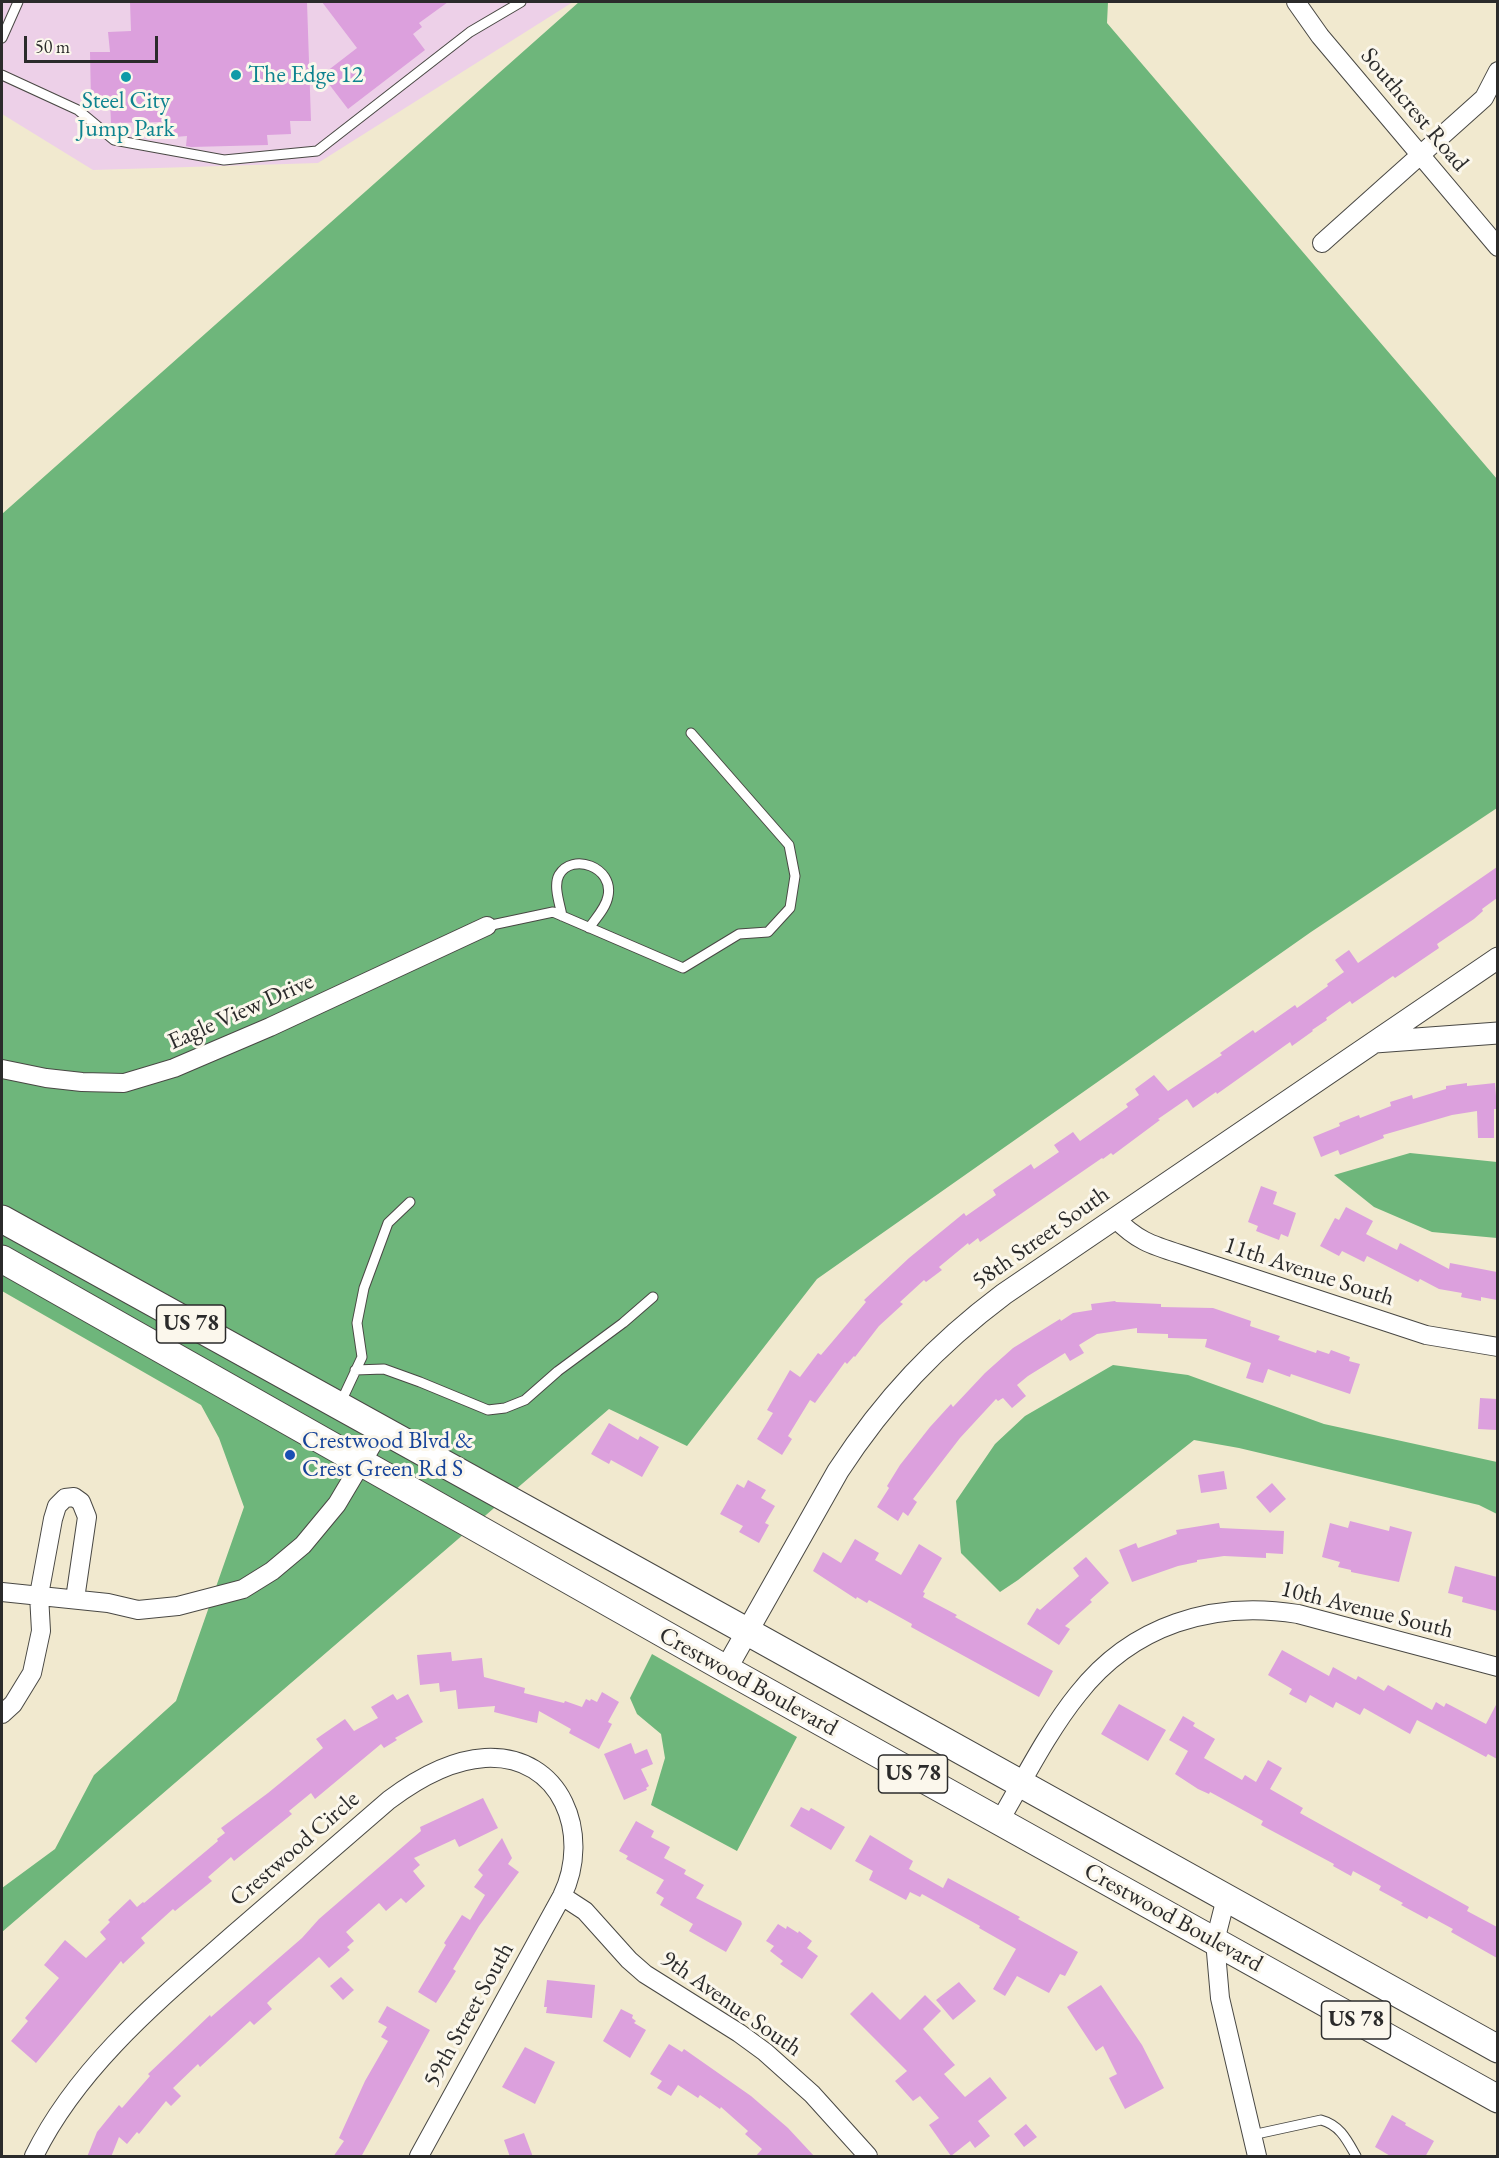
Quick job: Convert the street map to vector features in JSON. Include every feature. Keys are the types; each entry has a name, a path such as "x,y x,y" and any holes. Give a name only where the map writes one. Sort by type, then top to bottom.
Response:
{"main road":[{"name":"Crestwood Boulevard","path":"2,1219 1497,2049"},
{"name":"Crestwood Boulevard","path":"2,1259 726,1669 1497,2099"}],"street":[{"name":"Southcrest Road","path":"1296,2 1320,36 1497,247"},
{"path":"1323,243 1484,98 1497,71"},
{"name":"Eagle View Drive","path":"2,1069 46,1078 124,1083 174,1068 260,1031 487,926"},
{"name":"58th Street South","path":"726,1669 838,1471 864,1432 905,1381 931,1354 979,1312 1497,958"},
{"path":"1374,1042 1497,1034"},
{"name":"11th Avenue South","path":"1115,1218 1129,1233 1150,1244 1179,1254 1426,1335 1497,1347"},
{"path":"2,1592 108,1603 138,1610 178,1606 243,1588 272,1571 303,1545 337,1504 381,1430"},
{"path":"2,1714 13,1704 32,1673 41,1631 39,1595 57,1506 65,1498 74,1497 81,1502 87,1517 75,1599"},
{"name":"10th Avenue South","path":"999,1822 1077,1694 1109,1661 1127,1647 1166,1626 1209,1613 1253,1609 1298,1614 1497,1667"},
{"name":"Crestwood Circle","path":"34,2157 46,2133 64,2106 114,2045 144,2015 389,1800 419,1779 452,1765 484,1758 515,1761 542,1776 562,1798 573,1827 574,1857 568,1884 562,1896"},
{"name":"59th Street South","path":"421,2155 562,1896"},
{"name":"9th Avenue South","path":"562,1896 585,1911 629,1960 645,1974 765,2052 812,2094 868,2157"},
{"path":"1226,1898 1215,1941 1220,1998 1257,2157"}],"lane":[{"path":"2,38 18,2"},
{"path":"2,75 78,110 114,140 224,160 317,151 470,32 521,2"},
{"path":"487,926 553,912 683,968 739,934 768,932 790,908 795,876 789,845 691,733"},
{"path":"562,916 557,890 558,876 565,867 577,864 590,865 601,872 609,882 608,897 589,928"},
{"path":"339,1406 362,1357 357,1323 364,1288 388,1223 410,1202"},
{"path":"355,1370 384,1369 488,1410 505,1408 525,1400 558,1371 623,1323 653,1297"},
{"path":"1252,2135 1321,2120 1331,2123 1345,2135 1356,2157"}],"shaded area":[{"path":"2,2 573,2 318,163 93,170 2,114"}],"green space":[{"path":"579,2 1108,2 1107,23 1497,479 1497,808 1311,932 817,1279 687,1446 609,1409 2,1932 2,1888 55,1849 94,1775 176,1701 244,1507 219,1438 201,1405 2,1291 2,514"},
{"path":"1410,1153 1497,1162 1497,1238 1432,1232 1374,1207 1334,1175"},
{"path":"1113,1365 1188,1375 1324,1424 1497,1462 1497,1514 1479,1505 1239,1448 1194,1440 1000,1592 961,1553 956,1501 995,1444 1025,1416"},
{"path":"652,1654 797,1737 737,1851 651,1805 665,1758 661,1734 637,1714 630,1698"}],"building":[{"name":"The Edge 12","path":"130,2 307,2 311,121 290,121 291,134 267,135 268,145 191,147 186,146 187,136 162,138 162,122 111,123 110,101 91,101 90,52 110,52 108,32 131,31"},
{"path":"322,2 448,2 419,23 422,27 413,34 425,50 348,109 322,75 357,48"},
{"path":"1497,867 1497,898 1482,909 1483,911 1474,919 1437,944 1439,948 1352,1004 1350,1001 1292,1046 1290,1042 1217,1094 1216,1092 1193,1108 1187,1099 1113,1155 1111,1153 1102,1158 980,1242 978,1238 969,1245 968,1243 939,1267 942,1270 926,1282 924,1280 900,1302 903,1304 879,1326 855,1357 847,1364 845,1362 815,1403 810,1400 788,1436 792,1439 782,1455 757,1439 773,1413 767,1410 790,1370 800,1377 818,1353 821,1355 866,1302 864,1300 909,1258 964,1213 966,1216 996,1195 993,1190 1031,1164 1034,1169 1059,1152 1054,1145 1073,1132 1080,1141 1128,1107 1126,1104 1139,1095 1135,1089 1154,1075 1168,1091 1222,1055 1220,1053 1253,1030 1255,1033 1295,1005 1297,1008 1328,986 1327,984 1344,972 1335,960 1349,950 1358,963"},
{"path":"1467,1083 1467,1086 1495,1083 1497,1109 1494,1109 1494,1138 1478,1138 1477,1111 1452,1115 1383,1135 1384,1138 1340,1155 1338,1150 1321,1157 1313,1137 1340,1126 1339,1123 1359,1115 1360,1118 1391,1106 1390,1102 1412,1095 1413,1099 1446,1089 1446,1086"},
{"path":"1261,1186 1277,1192 1273,1204 1296,1213 1288,1237 1281,1234 1279,1240 1256,1231 1258,1226 1248,1222"},
{"path":"1346,1207 1373,1221 1366,1234 1397,1250 1400,1243 1449,1269 1450,1263 1497,1272 1497,1300 1481,1297 1481,1301 1461,1297 1462,1293 1439,1289 1420,1279 1418,1282 1367,1256 1364,1262 1342,1251 1339,1256 1320,1246 1335,1218 1339,1220"},
{"path":"1115,1301 1161,1304 1161,1307 1213,1308 1251,1321 1250,1326 1280,1336 1278,1340 1316,1353 1317,1350 1329,1354 1331,1350 1350,1357 1349,1361 1360,1364 1350,1394 1291,1374 1290,1377 1268,1369 1263,1383 1246,1378 1251,1363 1205,1347 1207,1339 1168,1338 1168,1334 1137,1333 1137,1328 1097,1334 1079,1345 1084,1353 1070,1361 1065,1353 1017,1385 1026,1396 1012,1408 1003,1398 998,1401 996,1399 960,1438 913,1499 917,1502 908,1516 903,1512 898,1521 877,1507 900,1465 930,1427 951,1404 953,1407 985,1373 1013,1348 1060,1319 1061,1321 1073,1313 1092,1310 1091,1304"},
{"path":"1480,1398 1497,1399 1497,1430 1478,1429"},
{"path":"609,1423 638,1440 640,1436 659,1447 642,1477 611,1460 609,1464 591,1454"},
{"path":"1224,1471 1227,1489 1201,1493 1198,1475"},
{"path":"748,1480 766,1490 761,1498 775,1506 765,1523 769,1525 759,1543 739,1532 743,1526 720,1514 737,1484 744,1488"},
{"path":"1272,1483 1286,1499 1270,1513 1256,1497"},
{"path":"1350,1521 1389,1531 1390,1526 1412,1532 1399,1582 1351,1572 1351,1570 1338,1567 1340,1562 1322,1557 1330,1523 1348,1528"},
{"path":"1219,1523 1220,1528 1284,1531 1283,1554 1266,1553 1266,1558 1224,1556 1197,1560 1197,1562 1132,1582 1119,1550 1136,1543 1138,1548 1177,1534 1176,1530"},
{"path":"855,1539 879,1553 875,1560 901,1575 919,1544 942,1558 923,1592 925,1593 923,1597 1053,1671 1039,1697 911,1627 912,1624 869,1600 867,1603 857,1597 856,1599 813,1571 823,1552 841,1563"},
{"path":"1086,1557 1109,1583 1065,1626 1070,1629 1059,1645 1027,1624 1037,1608 1040,1610 1079,1576 1073,1568"},
{"path":"1455,1566 1497,1577 1497,1611 1462,1602 1463,1597 1448,1593"},
{"path":"1282,1650 1329,1676 1333,1667 1356,1680 1358,1676 1384,1691 1388,1685 1432,1710 1436,1702 1444,1707 1446,1703 1486,1724 1497,1703 1497,1759 1488,1754 1486,1757 1417,1720 1410,1734 1364,1708 1360,1715 1336,1702 1333,1708 1310,1695 1306,1703 1289,1694 1292,1689 1268,1675"},
{"path":"451,1652 452,1661 482,1658 484,1677 525,1688 524,1693 564,1703 565,1701 582,1707 586,1699 597,1702 602,1692 619,1702 608,1722 612,1724 599,1749 569,1733 571,1729 539,1711 537,1723 494,1712 495,1706 458,1709 456,1690 440,1692 439,1683 420,1685 417,1655"},
{"path":"393,1694 397,1700 408,1694 423,1722 395,1738 397,1740 384,1748 381,1744 315,1799 311,1793 289,1811 292,1814 234,1861 231,1857 208,1877 212,1881 175,1911 173,1909 141,1938 145,1943 123,1964 121,1961 36,2063 11,2041 28,2021 25,2018 59,1978 44,1965 65,1940 86,1958 106,1939 100,1932 110,1922 108,1920 130,1899 137,1907 144,1903 218,1841 217,1839 225,1833 221,1828 323,1748 316,1739 345,1719 354,1731 378,1718 371,1707"},
{"path":"1119,1704 1166,1730 1148,1761 1101,1734"},
{"path":"1183,1716 1195,1723 1193,1726 1215,1739 1204,1758 1242,1780 1245,1775 1256,1782 1268,1760 1282,1768 1270,1789 1303,1808 1300,1813 1469,1907 1467,1911 1497,1927 1497,1958 1451,1932 1453,1929 1429,1916 1427,1919 1401,1905 1403,1903 1379,1890 1381,1886 1353,1871 1351,1876 1333,1866 1334,1864 1261,1825 1263,1821 1210,1792 1209,1794 1198,1789 1175,1774 1188,1751 1169,1740"},
{"path":"631,1743 635,1754 647,1749 653,1764 641,1769 649,1786 647,1790 624,1800 604,1754"},
{"path":"483,1798 498,1828 459,1847 455,1839 414,1858 420,1865 413,1871 425,1886 406,1903 401,1898 386,1911 379,1903 346,1932 354,1941 347,1947 350,1950 329,1968 319,1957 267,2003 272,2009 254,2025 250,2021 200,2067 198,2064 173,2088 181,2096 171,2106 166,2101 139,2134 137,2132 127,2144 119,2137 111,2157 87,2157 97,2132 119,2105 122,2108 150,2076 148,2074 210,2015 211,2017 302,1938 319,1919 421,1831 420,1827"},
{"path":"801,1807 809,1811 811,1808 845,1827 831,1850 790,1826"},
{"path":"636,1821 654,1831 651,1837 670,1847 664,1858 686,1870 684,1874 704,1885 696,1898 741,1921 742,1924 726,1952 689,1931 693,1924 660,1905 664,1898 656,1893 664,1880 626,1859 628,1856 619,1851"},
{"path":"870,1835 913,1861 909,1869 943,1888 948,1878 1078,1952 1065,1976 1060,1974 1049,1993 1017,1976 1005,1996 993,1989 1016,1949 922,1894 920,1897 910,1892 906,1900 869,1880 873,1871 855,1861"},
{"path":"502,1838 512,1858 508,1864 519,1872 479,1926 453,1969 456,1971 436,2003 418,1992 462,1915 470,1920 485,1895 474,1887 483,1875 478,1870"},
{"path":"778,1924 786,1929 787,1926 798,1933 799,1931 812,1941 807,1948 818,1956 802,1979 780,1964 783,1961 770,1951 774,1946 766,1941"},
{"path":"341,1977 354,1990 343,2000 330,1986"},
{"path":"547,1980 595,1985 592,2018 546,2013 547,2007 544,2007"},
{"path":"959,1982 976,2001 953,2020 936,2000"},
{"path":"1101,1985 1142,2045 1164,2088 1125,2109 1109,2078 1117,2074 1103,2046 1096,2051 1067,2007"},
{"path":"872,1992 900,2020 925,1995 941,2011 923,2029 955,2065 944,2074 965,2097 990,2077 1007,2098 978,2121 990,2136 975,2148 970,2141 951,2156 929,2125 939,2118 920,2096 913,2101 895,2081 907,2071 850,2014"},
{"path":"387,2006 430,2030 361,2157 333,2157 344,2141 339,2138 365,2081 388,2041 381,2037 387,2027 378,2022"},
{"path":"621,2009 633,2015 632,2018 636,2021 634,2023 646,2030 630,2058 603,2041"},
{"path":"669,2044 682,2052 684,2049 751,2096 788,2128 815,2157 755,2157 762,2149 745,2134 748,2131 721,2107 720,2109 700,2095 698,2098 678,2085 671,2096 657,2088 662,2081 650,2074"},
{"path":"525,2047 555,2062 535,2104 502,2087"},
{"path":"1392,2115 1434,2141 1425,2157 1392,2157 1375,2147"},
{"path":"1026,2124 1037,2137 1024,2147 1014,2134"},
{"path":"524,2133 533,2157 510,2157 504,2140"}],"place":[{"name":"The Edge 12","path":"236,75"},
{"name":"Steel City Jump Park","path":"126,77"},
{"name":"Crestwood Blvd & Crest Green Rd S","path":"290,1455"}]}
